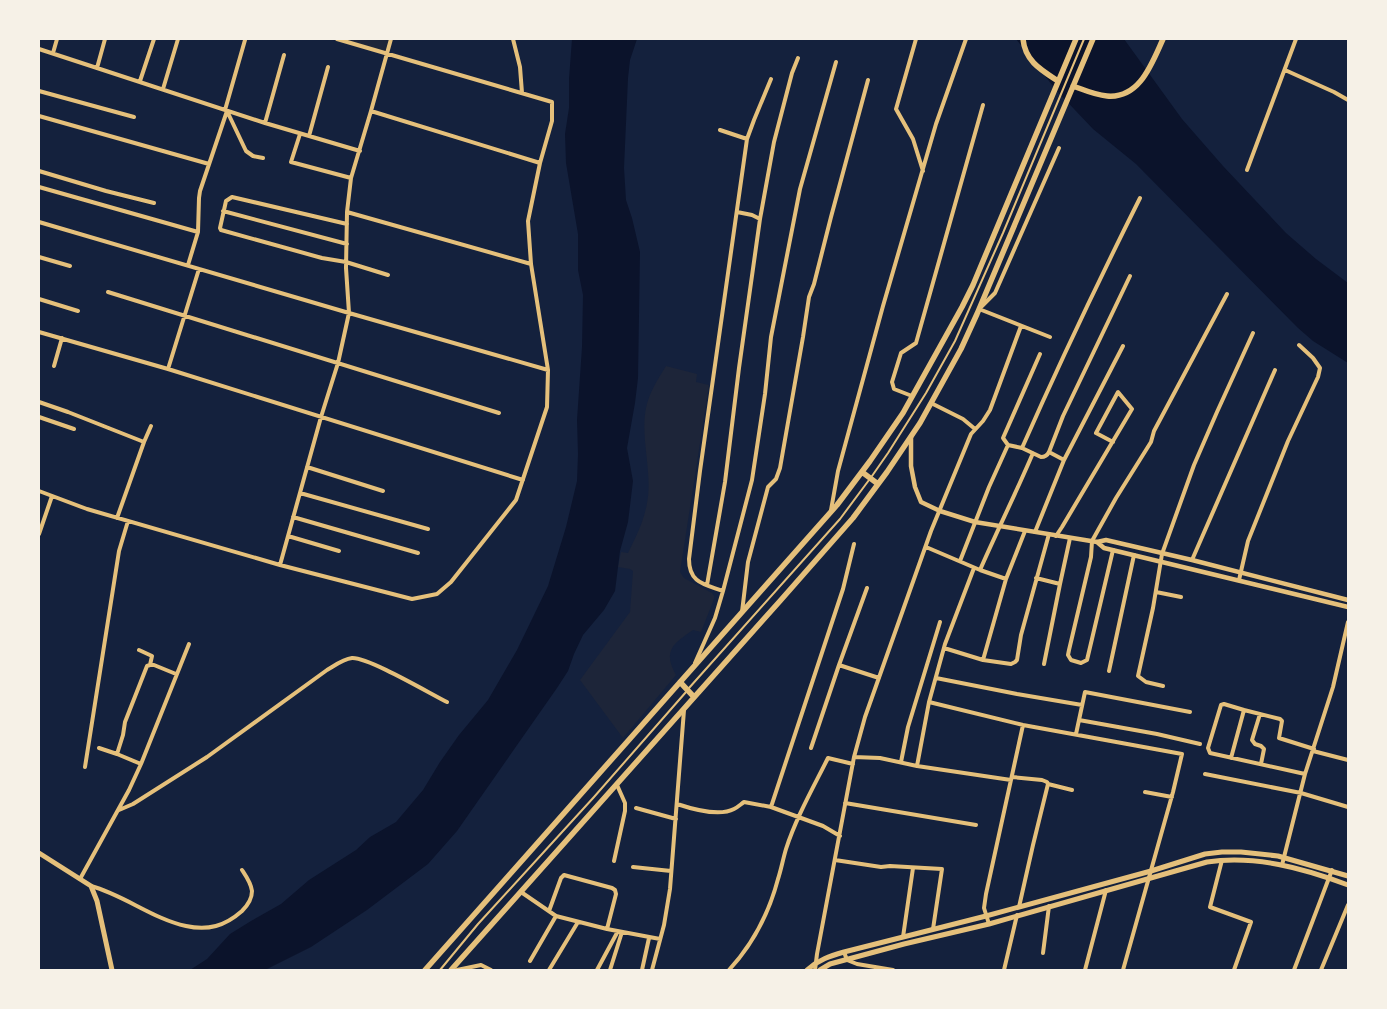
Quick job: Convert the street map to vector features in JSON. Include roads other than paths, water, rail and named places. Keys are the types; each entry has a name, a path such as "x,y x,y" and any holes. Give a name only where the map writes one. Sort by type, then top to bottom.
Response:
{"main road":[{"path":"1023,39 1028,57 1043,71 1058,80"},
{"path":"424,970 830,513 862,472 903,413 962,307 1076,39"},
{"path":"451,970 841,532 878,484 911,436 960,349 979,309 1093,39"},
{"path":"1073,86 1092,93 1108,96 1122,94 1142,80 1163,39"},
{"path":"862,472 878,484"},
{"path":"680,682 694,697"},
{"path":"39,852 91,886 112,970"},
{"path":"807,970 816,962 844,952 986,916 1151,871 1205,854 1222,852 1284,857 1348,876"},
{"path":"820,970 830,964 988,924 1207,862 1222,860 1259,861 1282,865 1348,885"}],"street":[{"path":"53,53 57,39"},
{"path":"97,68 105,39"},
{"path":"140,81 154,39"},
{"path":"163,89 178,39"},
{"path":"39,491 87,509 280,566 412,599 437,594 451,582 516,500 548,407 548,370 531,264 528,221 540,163 552,120 552,102 338,39"},
{"path":"280,566 321,417 338,363 349,313 346,262 351,178 372,111 391,39"},
{"path":"513,39 520,67 522,93"},
{"path":"916,39 896,109 913,139 922,171"},
{"path":"830,513 846,437 885,298 936,124 966,39"},
{"path":"1247,170 1296,39"},
{"path":"188,265 198,232 199,198 226,111 245,40"},
{"path":"39,49 226,111 360,151"},
{"path":"265,123 284,55"},
{"path":"707,585 725,482 760,219 774,142 792,73 798,58"},
{"path":"693,667 716,618 752,480 765,394 771,337 800,189 836,62"},
{"path":"309,136 328,67"},
{"path":"1285,70 1348,100"},
{"path":"723,591 699,582 694,578 689,567 689,559 747,139 771,79"},
{"path":"742,612 748,562 768,487 776,479 780,468 809,297 868,80"},
{"path":"39,91 134,117"},
{"path":"912,396 894,389 892,382 901,352 916,343 983,105"},
{"path":"226,111 246,151 253,156 262,158"},
{"path":"372,111 540,163"},
{"path":"39,116 209,164"},
{"path":"720,130 747,139"},
{"path":"300,134 291,162 351,178"},
{"path":"1050,337 979,309 995,293 1059,148"},
{"path":"39,171 154,203"},
{"path":"39,187 198,232"},
{"path":"348,224 232,197 227,199 220,226 221,230 322,258 346,262 388,275"},
{"path":"1022,448 1102,273 1140,198"},
{"path":"223,211 347,244"},
{"path":"348,212 531,264"},
{"path":"737,212 760,219"},
{"path":"39,222 548,370"},
{"path":"39,256 70,266"},
{"path":"168,369 199,269"},
{"path":"1040,354 1003,438 1008,445 1022,448 1044,457 1050,452 1063,416 1130,276"},
{"path":"108,292 499,413"},
{"path":"1113,550 1087,660 1081,663 1070,660 1068,655 1095,542 1116,498 1151,442 1154,431 1227,294"},
{"path":"39,299 78,311"},
{"path":"815,970 854,757 866,717 931,531 971,434 990,410 1021,326"},
{"path":"39,332 168,369 523,480"},
{"path":"1163,686 1146,682 1138,676 1162,554 1194,466 1253,333"},
{"path":"54,366 62,338"},
{"path":"1239,580 1253,528 1288,442 1318,377 1320,368 1313,358 1299,345"},
{"path":"1035,532 1064,460 1123,346"},
{"path":"1192,560 1275,370"},
{"path":"1056,536 1113,442 1133,409 1118,392 1096,432 1096,434 1113,442"},
{"path":"39,402 144,442"},
{"path":"931,403 963,419 975,429"},
{"path":"39,417 74,429"},
{"path":"117,518 151,426"},
{"path":"911,436 911,466 915,487 921,502 940,511 975,522 1025,531 1095,542 1106,540 1348,600"},
{"path":"960,561 1008,445"},
{"path":"1050,452 1064,460"},
{"path":"980,570 1033,453"},
{"path":"307,468 383,491"},
{"path":"300,493 428,529"},
{"path":"39,534 52,496"},
{"path":"39,515 45,517"},
{"path":"293,516 418,553"},
{"path":"85,768 119,551 128,521"},
{"path":"983,660 1006,579 1025,531"},
{"path":"944,648 983,660 1011,664 1017,660 1021,635 1049,534"},
{"path":"288,536 339,551"},
{"path":"1044,664 1070,538"},
{"path":"1095,542 1104,548 1348,607"},
{"path":"771,806 843,589 854,544"},
{"path":"926,547 974,568 1006,579"},
{"path":"1109,671 1134,555"},
{"path":"916,766 929,702 944,648 974,568"},
{"path":"1036,578 1060,584"},
{"path":"811,748 868,588"},
{"path":"1156,592 1181,598"},
{"path":"901,762 908,727 940,622"},
{"path":"1282,865 1305,774 1332,687 1348,622"},
{"path":"80,879 119,810 141,764 189,644"},
{"path":"117,754 125,722 152,656 139,650"},
{"path":"119,810 133,804 207,757 327,670 344,660 352,658 368,661 447,702"},
{"path":"150,664 176,674"},
{"path":"839,665 879,678"},
{"path":"936,678 1017,694 1082,704"},
{"path":"1076,734 1085,692 1190,712"},
{"path":"929,702 1023,725 1182,754 1172,797 1123,970"},
{"path":"1305,774 1210,753 1208,748 1221,705 1224,704 1282,720 1280,739 1348,760"},
{"path":"652,970 664,925 671,872 684,709"},
{"path":"1231,758 1244,710"},
{"path":"1260,714 1252,740 1254,744 1264,749 1261,764"},
{"path":"1079,720 1200,744"},
{"path":"988,924 984,908 986,894 1023,725"},
{"path":"99,748 141,764"},
{"path":"854,757 880,758 916,766 1011,779 1042,780 1048,784 1072,790"},
{"path":"729,970 742,956 762,923 778,880 786,849 828,758 853,764"},
{"path":"1204,774 1301,793 1348,807"},
{"path":"614,861 625,811 625,804 616,784"},
{"path":"1019,907 1048,784"},
{"path":"1145,792 1172,797"},
{"path":"677,804 696,811 712,812 733,810 744,802 771,806 823,826 840,836"},
{"path":"846,803 976,825"},
{"path":"636,808 676,819"},
{"path":"835,860 881,867 942,869 933,929"},
{"path":"1222,860 1210,907 1251,922 1234,970"},
{"path":"633,868 671,872"},
{"path":"904,944 903,936 913,868"},
{"path":"91,886 112,893 178,924 209,928 232,920 245,908 250,900 252,890 242,870"},
{"path":"1294,970 1332,870"},
{"path":"549,911 561,878 564,875 612,888 616,890 616,894 607,929"},
{"path":"1084,970 1106,890"},
{"path":"521,892 556,916 620,932 660,939"},
{"path":"1321,970 1348,905"},
{"path":"1043,953 1049,906"},
{"path":"530,961 556,916"},
{"path":"1004,970 1017,916"},
{"path":"549,970 578,922"},
{"path":"597,970 620,932"},
{"path":"610,970 620,932"},
{"path":"642,970 649,938"},
{"path":"844,952 846,960 857,964 893,970"},
{"path":"457,970 481,965 490,970"}],"lane":[{"path":"440,970 478,924 594,797 840,519 888,453 926,393 955,341 979,289 1084,39"}]}
